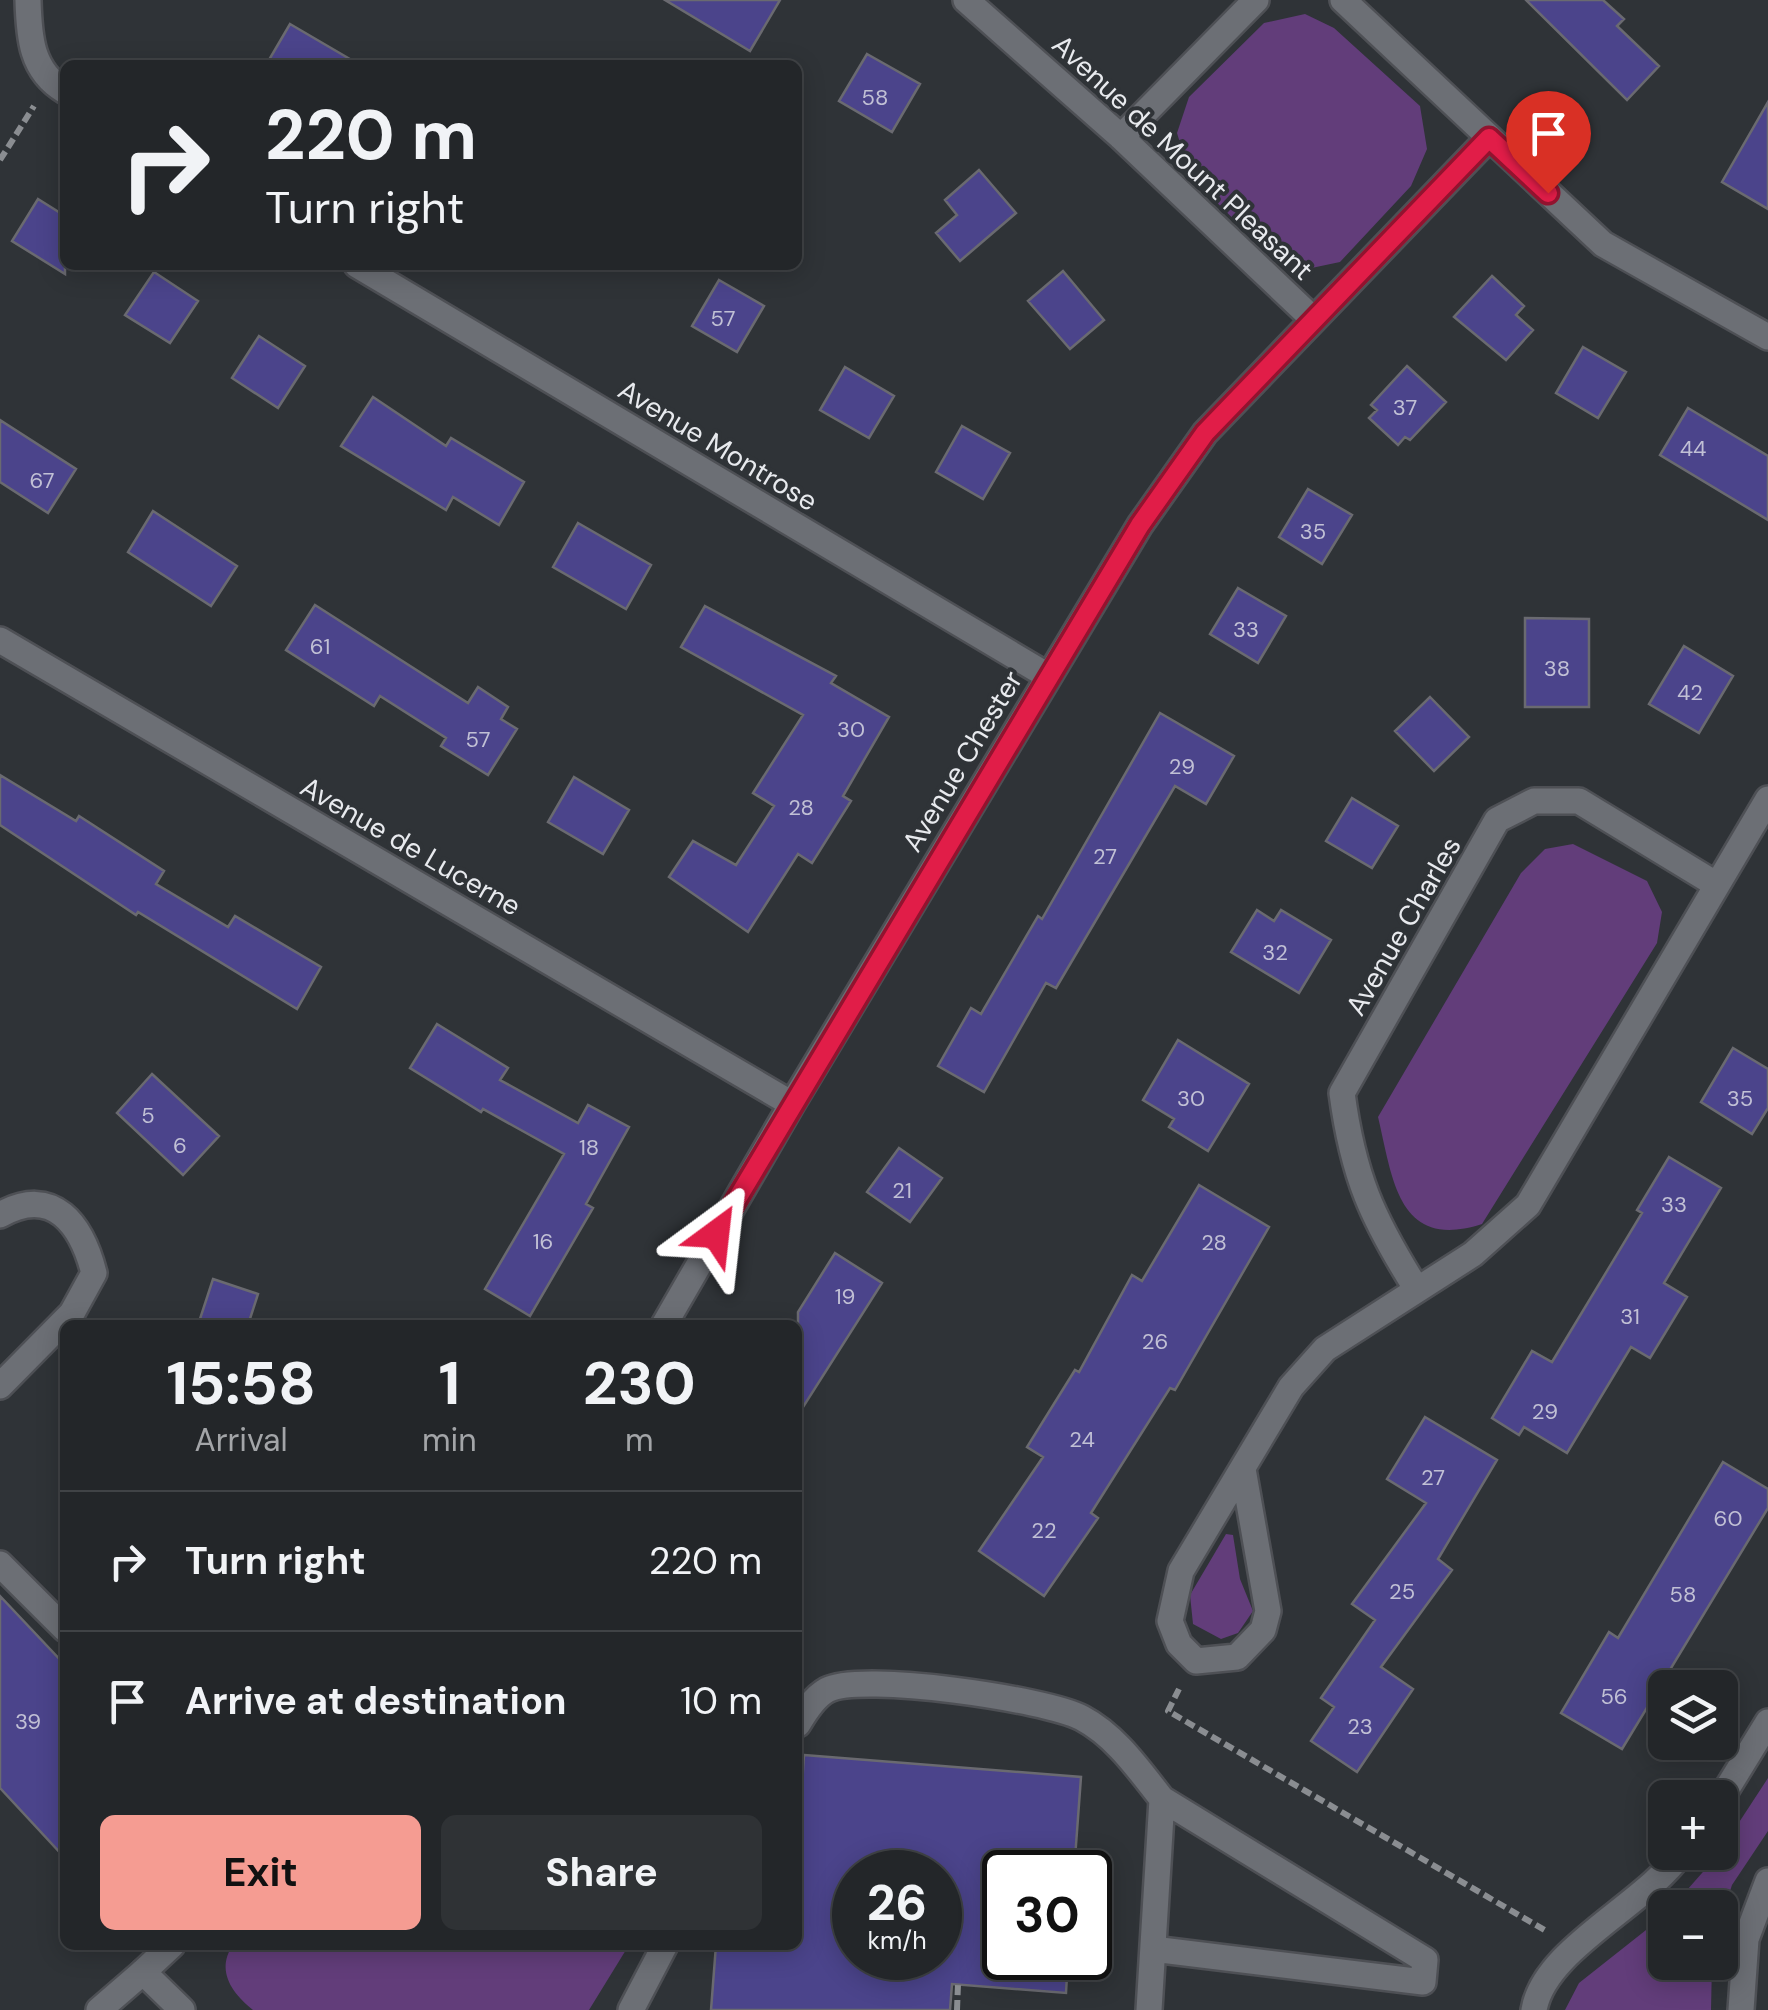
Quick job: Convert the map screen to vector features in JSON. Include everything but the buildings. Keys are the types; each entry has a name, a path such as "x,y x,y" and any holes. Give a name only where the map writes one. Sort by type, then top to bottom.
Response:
{"street":[{"path":"28,0 30,45 48,81 60,88"},
{"name":"Avenue de Mount Pleasant","path":"966,0 1121,137 1313,320"},
{"path":"1121,137 1256,0"},
{"path":"1344,0 1603,244 1768,337"},
{"name":"Avenue Chester","path":"667,1320 1140,525 1205,433 1489,138"},
{"name":"Avenue Montrose","path":"366,270 1048,676"},
{"name":"Avenue de Lucerne","path":"0,640 792,1104"},
{"path":"1243,1469 1268,1611 1263,1630 1237,1657 1196,1661 1179,1644 1170,1621 1180,1571 1292,1387 1325,1349 1474,1254 1528,1206 1768,799"},
{"name":"Avenue Charles","path":"1416,1288 1374,1220 1349,1142 1342,1093 1497,820 1534,801 1579,801 1716,886"},
{"path":"0,1215 15,1208 40,1206 74,1221 86,1241 94,1274 65,1320"},
{"path":"0,1386 60,1325"},
{"path":"0,1564 60,1624"},
{"path":"802,1719 827,1690 862,1682 1042,1702 1084,1719 1112,1739 1162,1799 1425,1960 1422,1982 1153,1949"},
{"path":"1732,1780 1768,1722"},
{"path":"1149,2010 1162,1799"},
{"path":"1534,2010 1556,1964 1620,1914 1664,1870"},
{"path":"1741,2010 1746,1939 1768,1881"},
{"path":"99,2010 167,1950"},
{"path":"631,2010 662,1950"},
{"path":"143,1972 182,2010"}],"path":[{"path":"0,160 34,104"},
{"path":"1179,1690 1168,1712 1549,1933"},
{"path":"957,2010 958,1984"}],"shaded area":[{"path":"1305,14 1334,28 1420,106 1427,149 1411,186 1340,262 1302,270 1269,254 1190,176 1177,133 1189,97 1264,23"},
{"path":"1573,844 1647,881 1662,912 1657,943 1482,1224 1454,1230 1432,1228 1416,1219 1395,1186 1378,1117 1521,873 1545,849"},
{"path":"1226,1534 1233,1535 1240,1579 1253,1611 1238,1633 1221,1639 1193,1624 1190,1595"},
{"path":"1768,1778 1768,1831 1730,1890 1687,1890 1705,1870 1738,1870 1738,1824"},
{"path":"1648,1928 1648,1980 1712,1980 1711,2010 1565,2010 1579,1983"},
{"path":"230,1950 626,1950 589,2010 253,2010 229,1981"}],"route":[{"path":"716,1234 1140,525 1205,433 1489,138 1548,193"}]}
